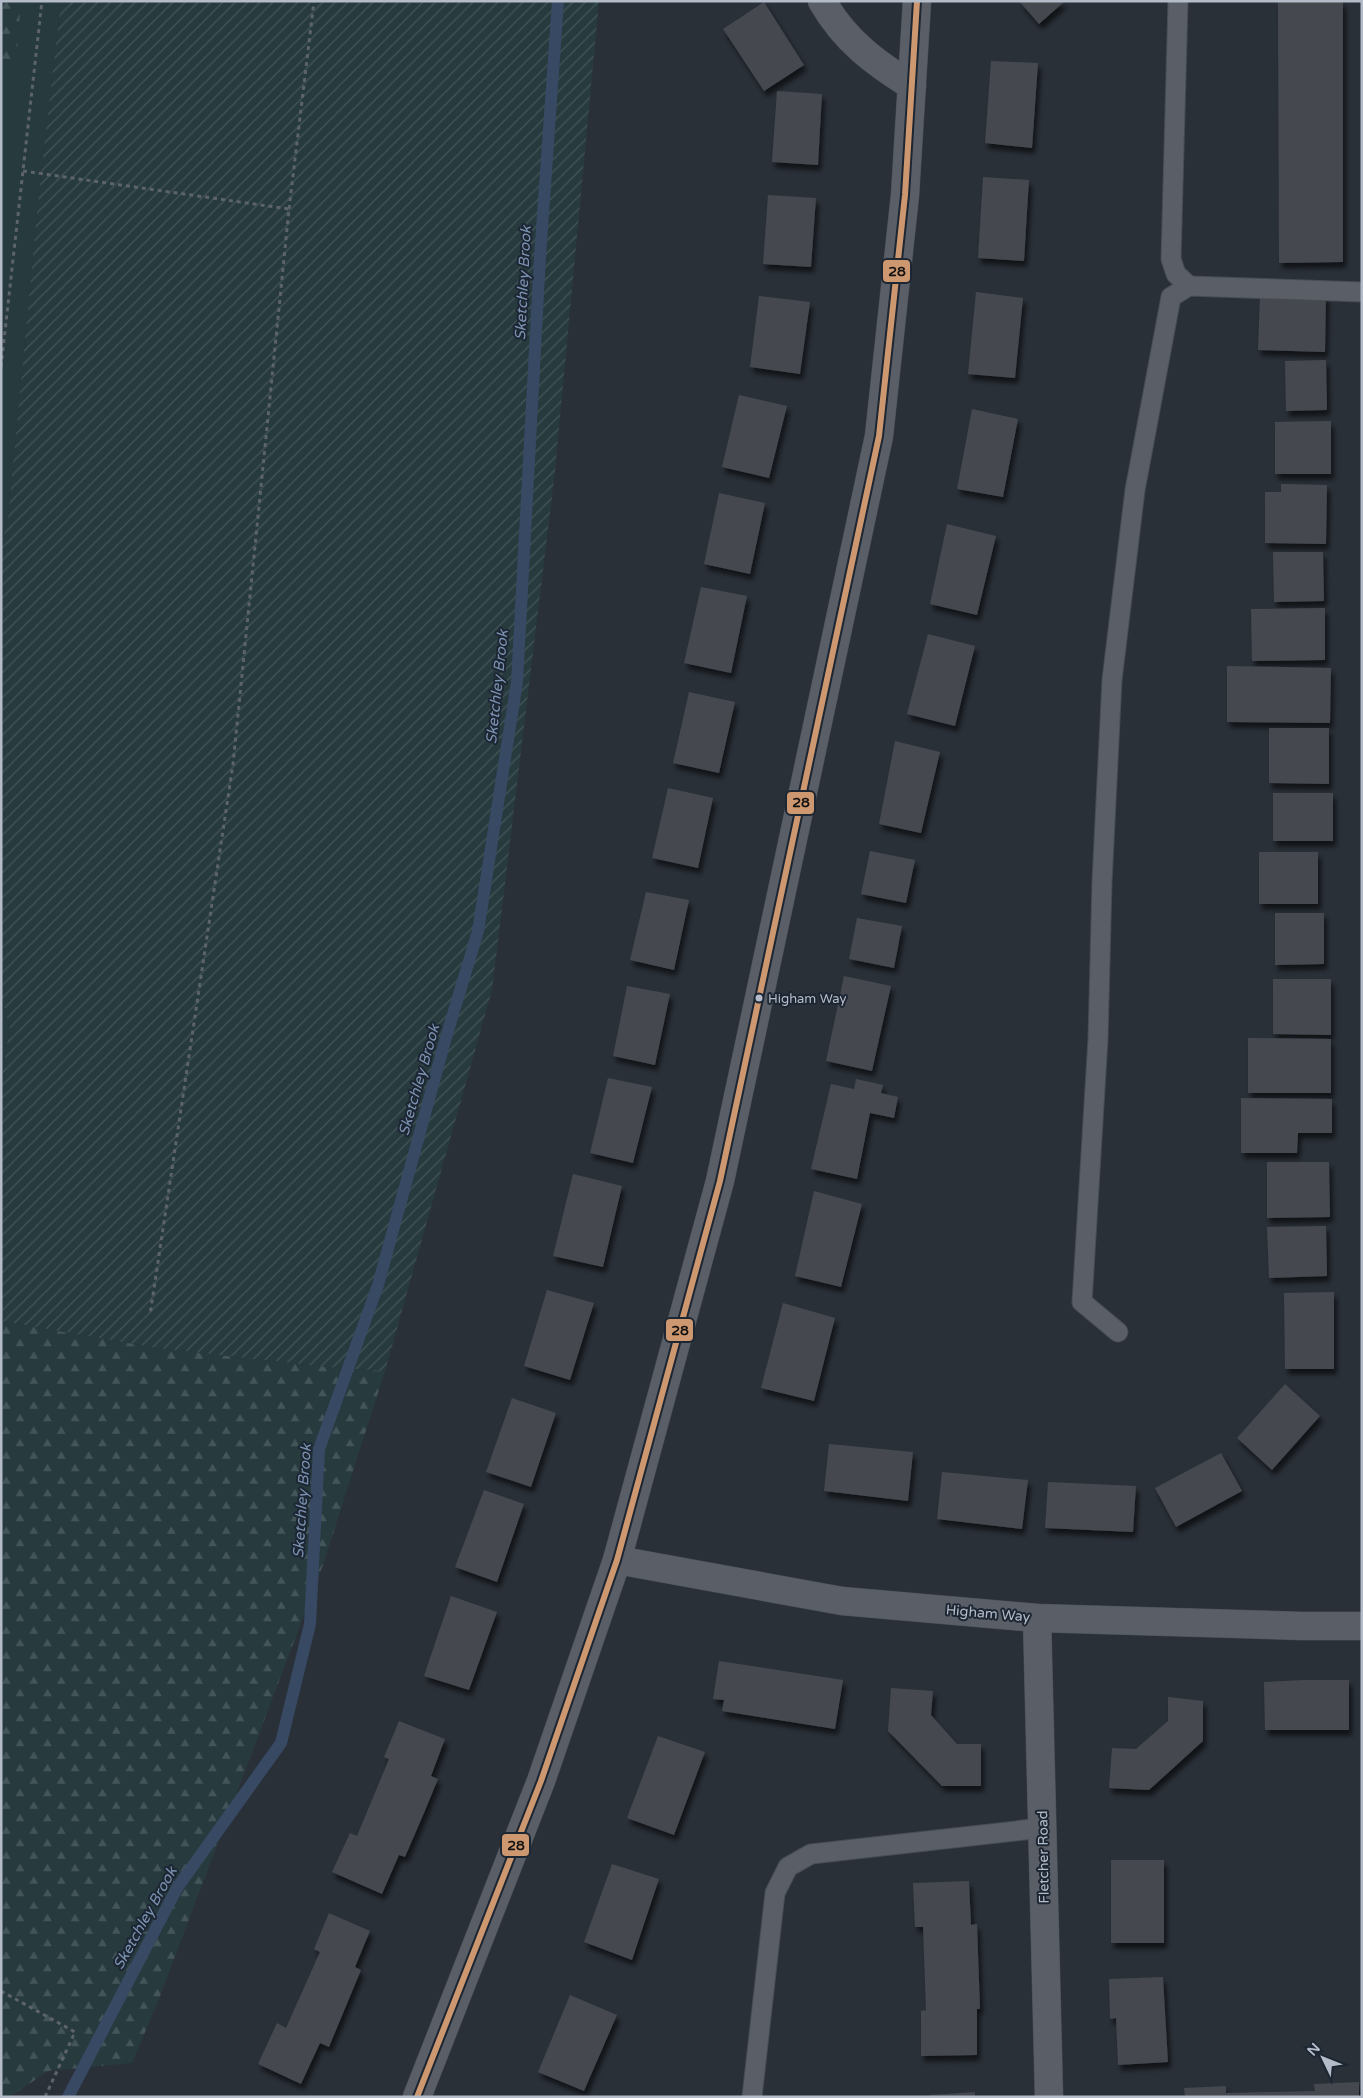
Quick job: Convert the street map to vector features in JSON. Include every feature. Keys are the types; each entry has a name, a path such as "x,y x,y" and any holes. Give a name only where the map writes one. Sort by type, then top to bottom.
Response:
{"street":[{"path":"822,1 831,17 851,42 874,62 912,86"},
{"path":"417,2097 541,1781 617,1560 720,1181 879,436 905,195 917,1"},
{"name":"Higham Way","path":"617,1560 842,1601 1036,1618 1362,1626"},
{"name":"Fletcher Road","path":"1036,1618 1049,2097"}],"lane":[{"path":"1178,1 1171,259 1176,274 1189,286"},
{"path":"1118,1332 1082,1302 1098,1039 1102,882 1112,680 1135,490 1171,297 1189,286 1362,292"},
{"path":"752,2097 775,1893 788,1867 811,1854 1042,1828"}],"path":[{"path":"1,366 42,1"},
{"path":"150,1315 233,764 289,209 314,1"},
{"path":"23,171 289,209"},
{"path":"1,1991 75,2032 45,2097"}],"green space":[{"path":"1,1 61,1 40,182 8,518 1,546"},
{"path":"1,1 21,1 15,75 1,78"},
{"path":"61,1 599,1 555,471 492,990 385,1371 328,1367 157,1348 1,1321 1,1083 10,1026 1,997 1,546 8,518 40,182"},
{"path":"1,997 10,1026 1,1083"},
{"path":"1,1321 157,1348 328,1367 385,1371 324,1562 159,1999 132,2063 48,2071 10,2097 1,2097"}],"building":[{"path":"1019,1 1065,1 1039,24"},
{"path":"1278,1 1343,1 1343,262 1279,263"},
{"path":"764,2 804,65 764,91 723,29"},
{"path":"991,61 1038,63 1032,148 985,143"},
{"path":"777,91 822,94 818,165 772,162"},
{"path":"983,177 1029,180 1024,261 978,258"},
{"path":"768,195 816,198 811,267 763,264"},
{"path":"976,292 1023,298 1015,378 968,374"},
{"path":"1260,295 1326,296 1325,352 1258,350"},
{"path":"759,296 810,302 800,374 750,367"},
{"path":"1326,360 1327,410 1286,411 1285,361"},
{"path":"739,395 787,406 769,478 722,467"},
{"path":"972,409 1018,419 1003,497 957,489"},
{"path":"1331,421 1331,474 1275,474 1275,422"},
{"path":"1281,484 1327,485 1326,544 1265,543 1265,492 1281,492"},
{"path":"719,493 765,503 750,574 704,564"},
{"path":"947,524 996,536 977,615 930,604"},
{"path":"1273,552 1323,552 1324,601 1274,602"},
{"path":"701,587 747,596 731,673 684,663"},
{"path":"1325,608 1325,660 1252,661 1251,609"},
{"path":"928,634 975,646 955,726 907,714"},
{"path":"1227,666 1331,668 1330,723 1227,722"},
{"path":"689,692 735,702 719,773 673,763"},
{"path":"1269,728 1329,728 1329,784 1269,783"},
{"path":"895,741 940,752 921,833 879,824"},
{"path":"668,788 713,798 698,868 652,858"},
{"path":"1273,793 1333,793 1333,841 1273,841"},
{"path":"870,851 915,860 906,903 861,894"},
{"path":"1259,852 1318,852 1318,904 1259,904"},
{"path":"646,892 689,900 674,970 630,960"},
{"path":"1275,913 1324,913 1324,964 1275,965"},
{"path":"857,918 902,926 894,968 849,959"},
{"path":"844,976 891,986 872,1071 826,1061"},
{"path":"1273,979 1331,979 1331,1035 1273,1034"},
{"path":"627,986 670,994 655,1065 613,1056"},
{"path":"1248,1038 1331,1039 1331,1093 1248,1093"},
{"path":"608,1078 652,1087 633,1163 590,1153"},
{"path":"856,1079 883,1085 881,1093 898,1097 894,1118 870,1113 857,1179 811,1169 831,1084 854,1089"},
{"path":"1241,1098 1332,1099 1332,1133 1298,1133 1297,1153 1241,1153"},
{"path":"1267,1162 1329,1162 1330,1217 1267,1218"},
{"path":"573,1174 622,1186 603,1267 553,1256"},
{"path":"814,1191 862,1204 841,1287 795,1276"},
{"path":"1326,1226 1327,1276 1269,1278 1267,1227"},
{"path":"547,1290 594,1303 570,1380 524,1366"},
{"path":"1334,1292 1334,1369 1285,1369 1284,1293"},
{"path":"783,1303 835,1318 814,1401 761,1388"},
{"path":"1285,1384 1320,1416 1272,1470 1237,1438"},
{"path":"512,1398 556,1413 531,1487 486,1472"},
{"path":"829,1444 913,1452 908,1501 824,1491"},
{"path":"1221,1453 1242,1491 1176,1527 1155,1488"},
{"path":"942,1472 1028,1480 1022,1529 937,1519"},
{"path":"1048,1482 1136,1486 1133,1532 1045,1528"},
{"path":"484,1490 524,1504 497,1582 455,1567"},
{"path":"451,1596 497,1612 469,1690 424,1676"},
{"path":"719,1661 843,1680 835,1729 722,1711 724,1700 713,1699"},
{"path":"1349,1680 1349,1730 1265,1730 1264,1682"},
{"path":"891,1688 933,1691 931,1715 957,1744 981,1744 981,1786 942,1786 888,1731"},
{"path":"1168,1697 1203,1701 1203,1741 1149,1790 1109,1788 1112,1748 1136,1749 1168,1721"},
{"path":"399,1721 445,1739 431,1776 438,1779 405,1857 399,1855 382,1894 332,1872 350,1833 357,1836 389,1759 384,1757"},
{"path":"658,1736 705,1752 674,1835 627,1818"},
{"path":"1111,1860 1164,1860 1164,1943 1111,1943"},
{"path":"612,1864 659,1879 632,1960 584,1942"},
{"path":"969,1881 971,1925 977,1924 980,2009 977,2009 977,2055 921,2056 921,2011 926,2010 923,1927 915,1927 913,1883"},
{"path":"329,1913 370,1931 355,1967 361,1970 329,2047 320,2043 301,2084 258,2064 277,2023 286,2028 320,1952 314,1949"},
{"path":"1163,1977 1168,2062 1118,2065 1116,2018 1110,2019 1109,1979"},
{"path":"570,1995 617,2015 584,2091 538,2072"},
{"path":"1359,2082 1359,2097 1185,2097 1184,2088 1226,2086 1226,2093 1315,2091 1314,2084"},
{"path":"975,2092 975,2097 930,2097 930,2095"}],"waterway":[{"name":"Sketchley Brook","path":"68,2097 177,1888 281,1743 310,1624 319,1449 378,1285 445,1041 478,931 517,682 540,257 558,1"}],"transit line":[{"name":"28","path":"417,2097 541,1781 617,1560 720,1181 879,436 905,195 917,1"}],"place":[{"name":"Higham Way","path":"759,998"}]}
